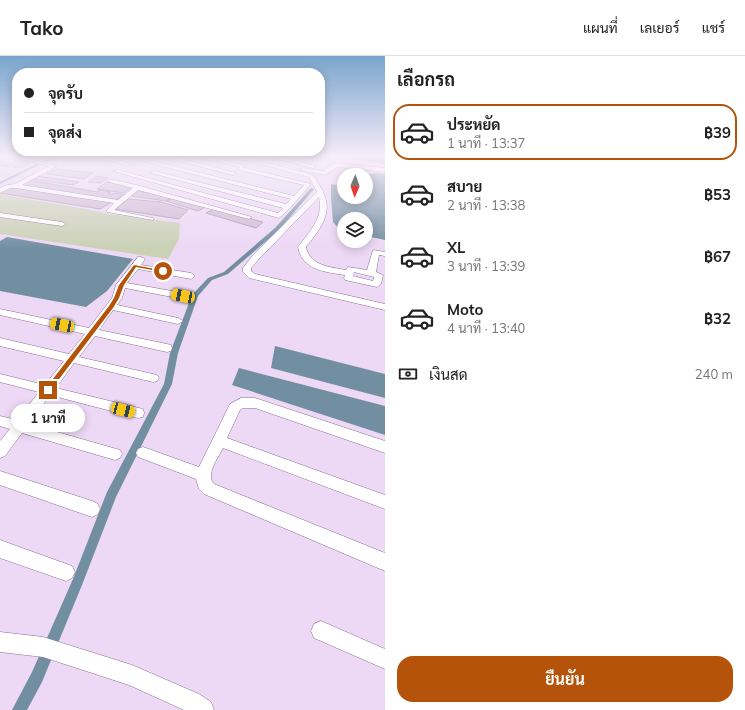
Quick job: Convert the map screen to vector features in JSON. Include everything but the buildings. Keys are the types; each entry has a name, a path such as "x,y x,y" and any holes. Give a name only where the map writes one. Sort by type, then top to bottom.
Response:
{"street":[{"path":"26,188 118,202"},
{"path":"137,188 109,211 151,219"},
{"path":"140,188 248,217"},
{"path":"176,188 280,216 305,188"},
{"path":"196,193 205,188"},
{"path":"214,188 288,207"},
{"path":"252,188 296,198"},
{"path":"317,188 323,199 322,219 314,233 302,247 302,254 306,260 315,266 350,273 348,278 377,284 382,256 385,255"},
{"path":"292,189 301,192"},
{"path":"320,193 256,257 247,268 247,272 252,276 295,287 385,307"},
{"path":"0,215 62,224"},
{"path":"0,452 111,307 117,298 121,285 138,262 191,276"},
{"path":"121,285 183,296"},
{"path":"111,307 178,321"},
{"path":"0,312 167,348"},
{"path":"0,342 153,378"},
{"path":"0,378 138,413"},
{"path":"385,447 255,403 241,403 235,407 203,475 204,484 209,489 385,562"},
{"path":"0,421 114,454"},
{"path":"220,441 385,502"},
{"path":"143,453 203,475"},
{"path":"0,478 92,509"},
{"path":"0,549 66,572"},
{"path":"321,631 385,659"},
{"path":"0,642 43,647 132,675 191,702 203,710"}],"green space":[{"path":"0,194 102,213 180,223 179,239 168,259 0,234"}],"water":[{"path":"331,188 337,188 337,204 373,204 373,188 385,188 385,240 373,237 373,212 337,212 337,226 333,222"},
{"path":"7,237 133,259 107,291 86,307 0,291 0,241"},
{"path":"275,346 385,374 385,398 271,368"},
{"path":"239,368 385,406 385,435 232,385"}],"waterway":[{"path":"19,710 37,677 78,581 111,495 168,384 174,353 195,295 210,279 226,273 277,229 312,189"}],"route":[{"path":"48,390 111,307 117,298 121,285 135,266 163,271"}]}
